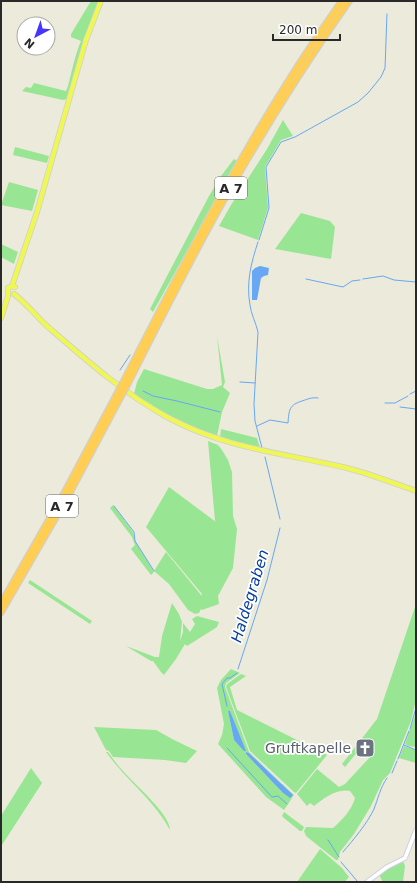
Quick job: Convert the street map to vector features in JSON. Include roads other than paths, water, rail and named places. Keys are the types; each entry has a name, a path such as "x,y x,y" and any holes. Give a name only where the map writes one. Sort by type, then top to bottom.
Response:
{"highway":[{"name":"A 7","path":"126,382 174,283 249,148 304,58 342,1"},
{"name":"A 7","path":"1,604 118,397 216,215 253,150 308,61 349,1"},
{"name":"A 7","path":"1,612 68,496 118,397"}],"main road":[{"path":"1,318 13,291 15,277 56,148 84,47 101,1"},
{"path":"13,291 57,334 113,381 168,418 220,440 269,453 347,468 416,491"}],"street":[{"path":"367,882 387,867 405,858 416,830"}],"water":[{"path":"260,266 269,268 268,275 261,278 257,300 252,300 252,271"},
{"path":"228,711 230,711 246,751 244,751 234,740"},
{"path":"246,752 249,753 293,795 290,798 282,792 246,754"}],"waterway":[{"name":"Haldegraben","path":"259,240 269,208 266,167 281,142 295,137 358,102 368,93 381,77 385,68 387,14"},
{"name":"Haldegraben","path":"258,242 251,265 249,297 258,332 254,404 255,421 262,448"},
{"path":"363,279 383,276 394,280 416,282"},
{"path":"306,279 343,287 352,281 360,280"},
{"path":"120,370 130,355"},
{"path":"240,382 255,383"},
{"path":"143,391 153,396 220,412"},
{"path":"410,394 416,391"},
{"path":"385,403 395,403 408,396"},
{"path":"257,426 270,420 288,423 289,411 294,404 310,398 318,398"},
{"path":"400,407 416,409"},
{"name":"Haldegraben","path":"265,457 280,519"},
{"path":"114,506 134,532 135,541 154,571"},
{"name":"Haldegraben","path":"238,669 267,580 280,528"},
{"name":"Haldegraben","path":"227,706 222,684 227,678 230,678 237,673"},
{"name":"Haldegraben","path":"410,729 416,708"},
{"name":"Haldegraben","path":"398,759 409,731"},
{"path":"404,745 416,750"},
{"path":"227,748 272,797 278,796 287,804"},
{"name":"Haldegraben","path":"392,773 397,761"},
{"name":"Haldegraben","path":"343,852 360,832 371,815 387,778"},
{"path":"328,840 339,857"},
{"name":"Haldegraben","path":"341,862 358,882"}],"place":[{"name":"Gruftkapelle","path":"365,748"}]}
